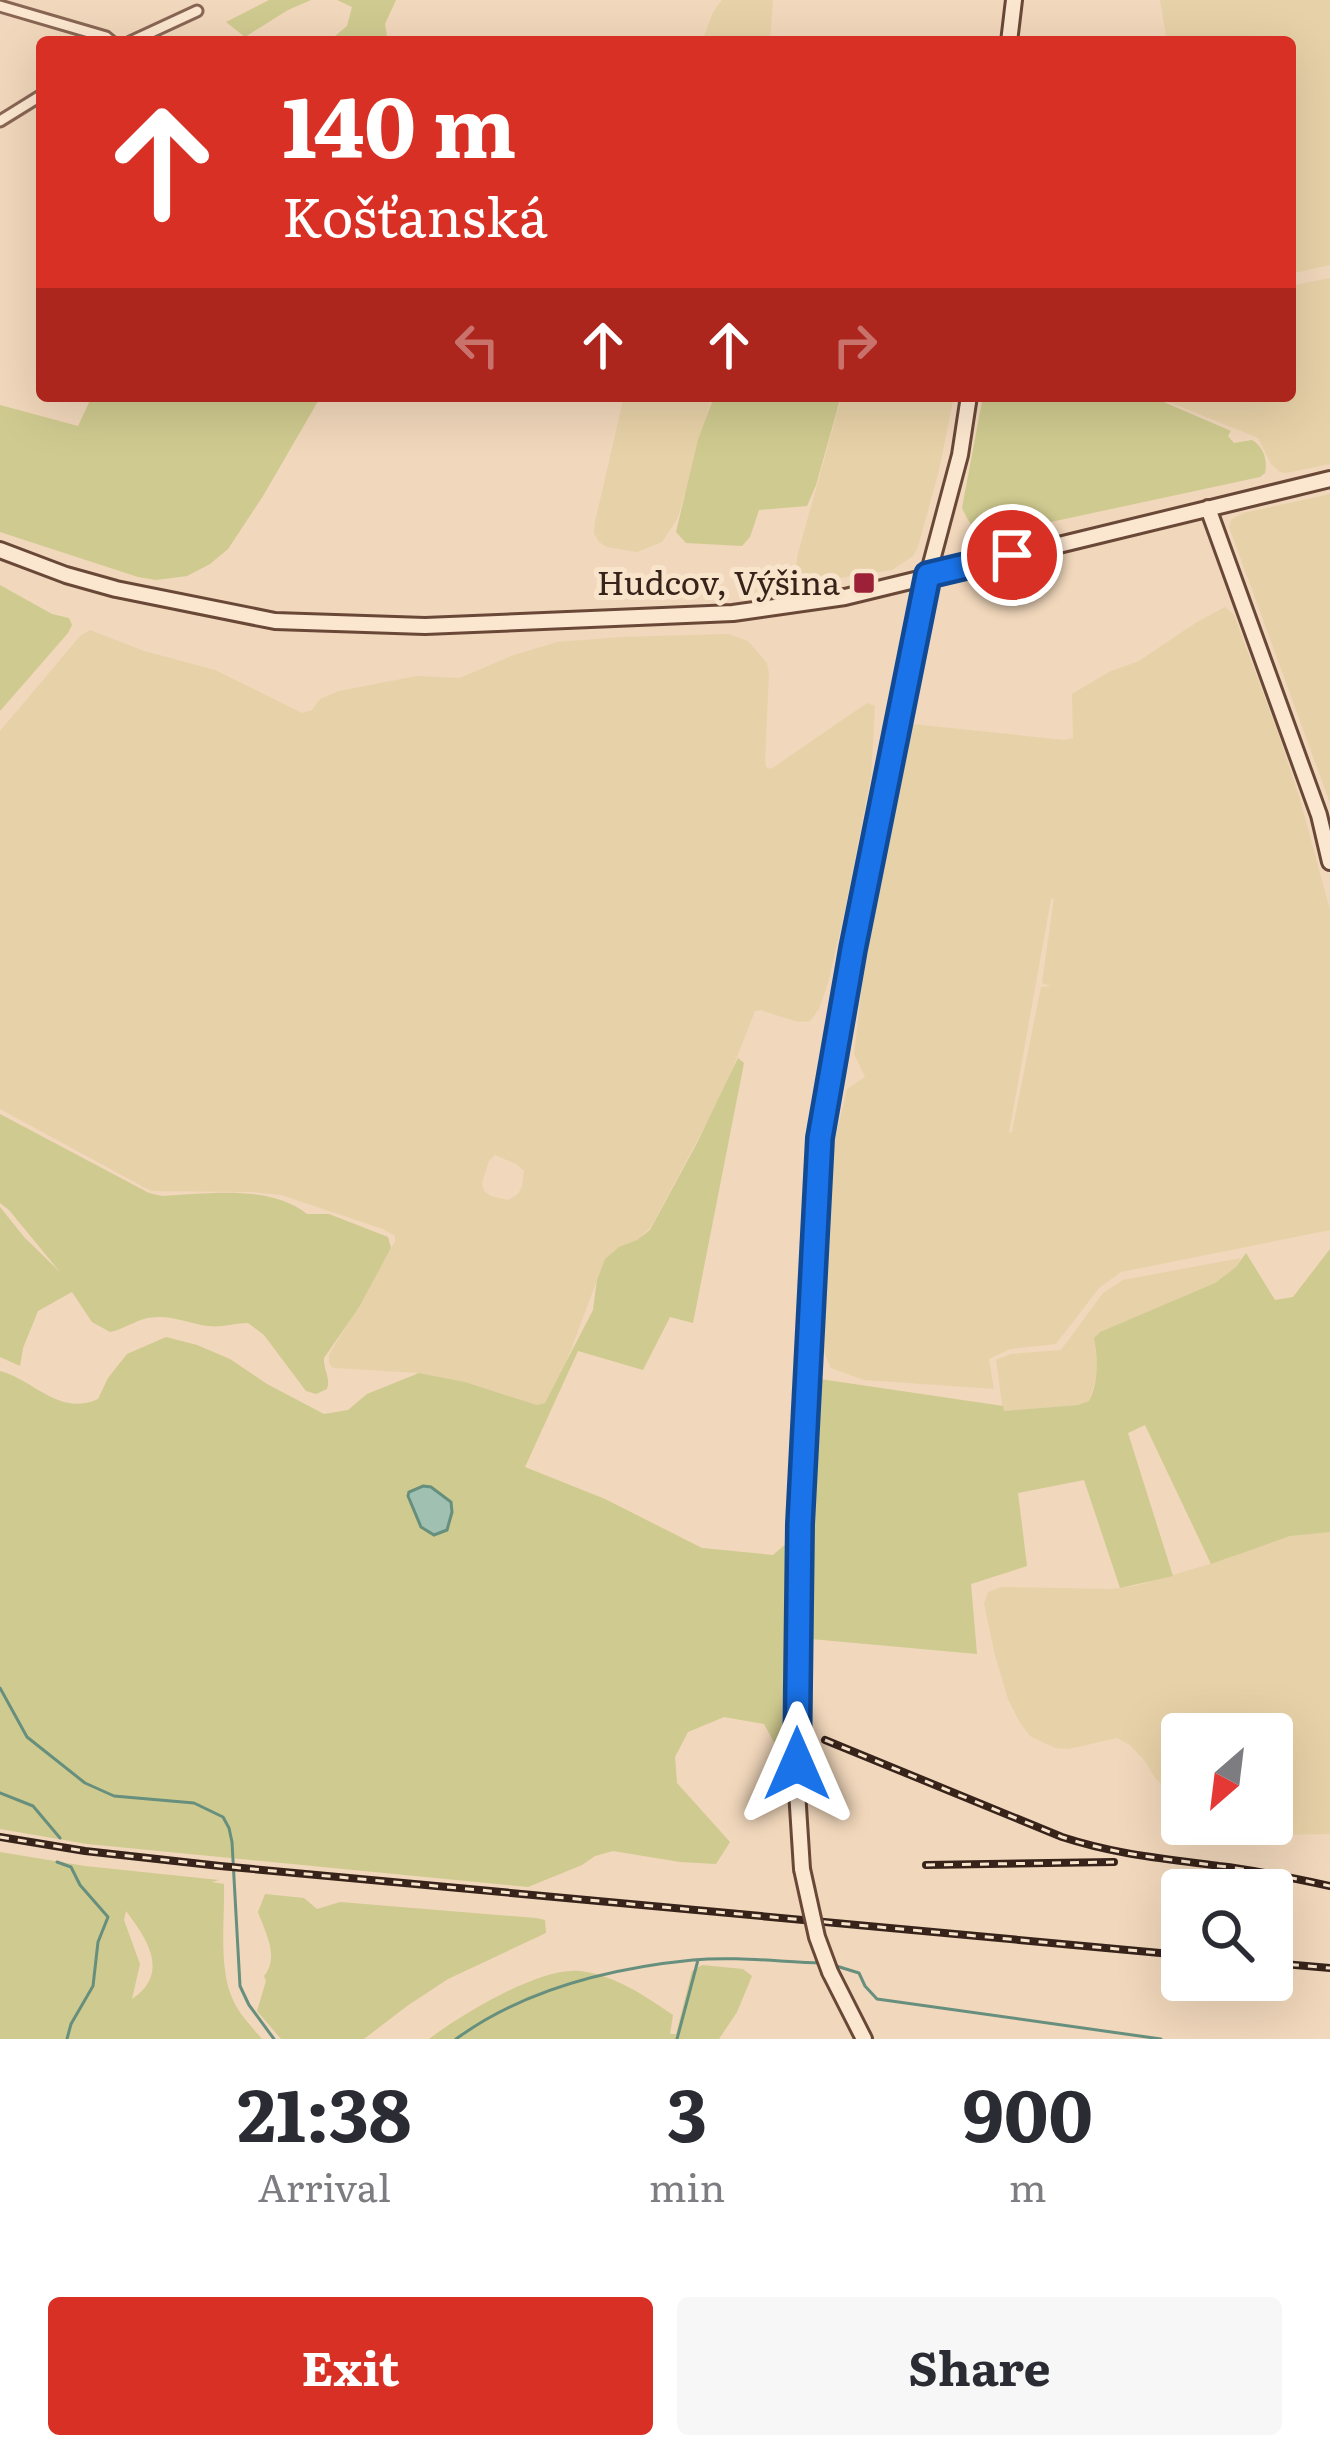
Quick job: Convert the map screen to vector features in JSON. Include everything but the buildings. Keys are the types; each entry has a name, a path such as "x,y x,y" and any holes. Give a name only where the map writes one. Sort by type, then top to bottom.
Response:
{"street":[{"path":"1010,36 1014,0"},
{"path":"0,6 103,36"},
{"path":"143,36 197,11"},
{"path":"0,121 36,98"},
{"path":"0,104 11,113"},
{"path":"864,2039 830,1972 814,1924 802,1869 797,1808 799,1562 820,1138 928,575 960,455 968,402"},
{"path":"0,550 116,590 290,623 461,625 752,611 824,601 1330,479"},
{"path":"1208,508 1319,814 1330,862"}],"shaded area":[{"path":"269,0 311,0 247,36 226,22"},
{"path":"337,0 396,0 385,24 387,36 335,36 347,26 352,7"},
{"path":"722,0 773,0 770,36 704,36"},
{"path":"1160,0 1330,0 1330,265 1296,273 1296,36 1166,36"},
{"path":"1330,278 1330,464 1286,473 1271,464 1258,438 1169,402 1296,402 1296,285"},
{"path":"89,402 318,402 228,549 187,576 156,580 0,532 0,405 78,426"},
{"path":"623,402 710,402 678,518 662,542 637,552 607,547 594,533"},
{"path":"712,402 839,402 807,506 759,510 742,546 686,543 676,532"},
{"path":"840,402 953,402 939,470 913,556 892,570 800,584 794,582"},
{"path":"982,402 1164,402 1231,431 1228,436 1234,443 1252,440 1266,463 1260,477 995,534 978,530 962,508"},
{"path":"1330,494 1330,803 1229,527 1243,513"},
{"path":"0,585 52,614 69,618 72,625 0,711"},
{"path":"1225,607 1234,615 1300,799 1330,910 1330,1230 1121,1272 1099,1288 1056,1344 1010,1349 989,1359 994,1389 864,1380 831,1368 824,1352 831,1157 847,1089 865,1077 854,1054 863,978 912,724 1073,738 1072,694 1139,661","holes":["1054,898 1042,983 1051,986 1041,987 1009,1133"]},
{"path":"90,630 215,670 302,713 339,691 417,676 460,678 557,642 728,634 748,641 767,663 765,760 771,769 867,703 875,706 871,776 845,910 819,1009 810,1021 798,1022 755,1011 724,1090 651,1227 605,1259 564,1368 545,1403 537,1405 419,1373 333,1368 329,1355 395,1242 395,1236 383,1229 281,1195 151,1191 0,1109 0,731","holes":["495,1155 524,1171 518,1194 508,1200 484,1191 482,1183"]},
{"path":"738,1058 744,1063 693,1323 670,1317 643,1370 578,1351 525,1467 605,1499 702,1548 773,1555 788,1542 781,1755 764,1724 724,1717 688,1732 675,1757 677,1783 730,1842 716,1864 613,1851 528,1887 87,1844 0,1829 0,1371 59,1400 84,1403 98,1399 127,1354 166,1337 230,1359 324,1414 348,1410 367,1394 419,1373 537,1405 545,1403 593,1310 605,1259 650,1230"},
{"path":"0,1114 149,1193 275,1198 307,1214 329,1214 388,1237 391,1248 324,1358 327,1389 316,1394 306,1391 264,1335 248,1323 213,1326 156,1317 110,1332 92,1322 72,1292 38,1311 20,1366 0,1357 0,1207 60,1272 0,1203"},
{"path":"1330,1249 1330,1532 1290,1536 1211,1564 1145,1425 1128,1433 1173,1576 1120,1588 1084,1480 1018,1493 1027,1566 971,1584 977,1654 811,1639 820,1379 1003,1406 1004,1411 1078,1405 1089,1401 1095,1386 1094,1338 1100,1332 1215,1283 1246,1253 1275,1300 1293,1297"},
{"path":"1241,1258 1215,1283 1100,1332 1094,1338 1098,1372 1089,1401 1003,1411 996,1360 1011,1354 1061,1350 1103,1293 1123,1280"},
{"path":"423,1486 451,1502 447,1530 434,1535 421,1527 408,1496"},
{"path":"1330,1532 1330,1834 1293,1835 1293,1713 1161,1713 1161,1784 1130,1745 1117,1738 1055,1748 1030,1736 1020,1723 995,1655 984,1604 988,1592 1001,1587 1135,1586 1290,1536"},
{"path":"0,1852 224,1884 228,1987 262,2039 0,2039","holes":["126,1911 148,1945 153,1967 144,1989 132,1999 140,1964 124,1920"]},
{"path":"265,1894 304,1898 317,1909 340,1902 536,1918 545,1920 546,1933 448,1979 364,2039 281,2039 257,2011 271,1961 258,1912"},
{"path":"702,1965 743,1969 752,1976 719,2039 429,2039 523,1984 580,1971 617,1982 652,2001 673,2015 670,2034 676,2034 692,1971"}],"waterway":[{"path":"0,1688 27,1737 85,1783 114,1796 194,1803 223,1817 232,1842 240,1986 274,2039"},
{"path":"0,1793 33,1806 60,1838"},
{"path":"57,1862 71,1867 108,1917 98,1942 93,1986 67,2039"},
{"path":"456,2039 539,1995 631,1969 709,1959 823,1963"},
{"path":"677,2039 698,1960"},
{"path":"833,1965 859,1973 877,1999 1161,2039"}],"railway":[{"path":"825,1740 1082,1843 1330,1886"},
{"path":"0,1837 220,1866 1161,1953"},
{"path":"926,1865 1114,1862"},
{"path":"1293,1965 1330,1968"}],"place":[{"name":"Hudcov, Výšina","path":"864,583"}],"route":[{"path":"797,1764 800,1524 816,1183 835,1047 928,575 1012,555"}]}
